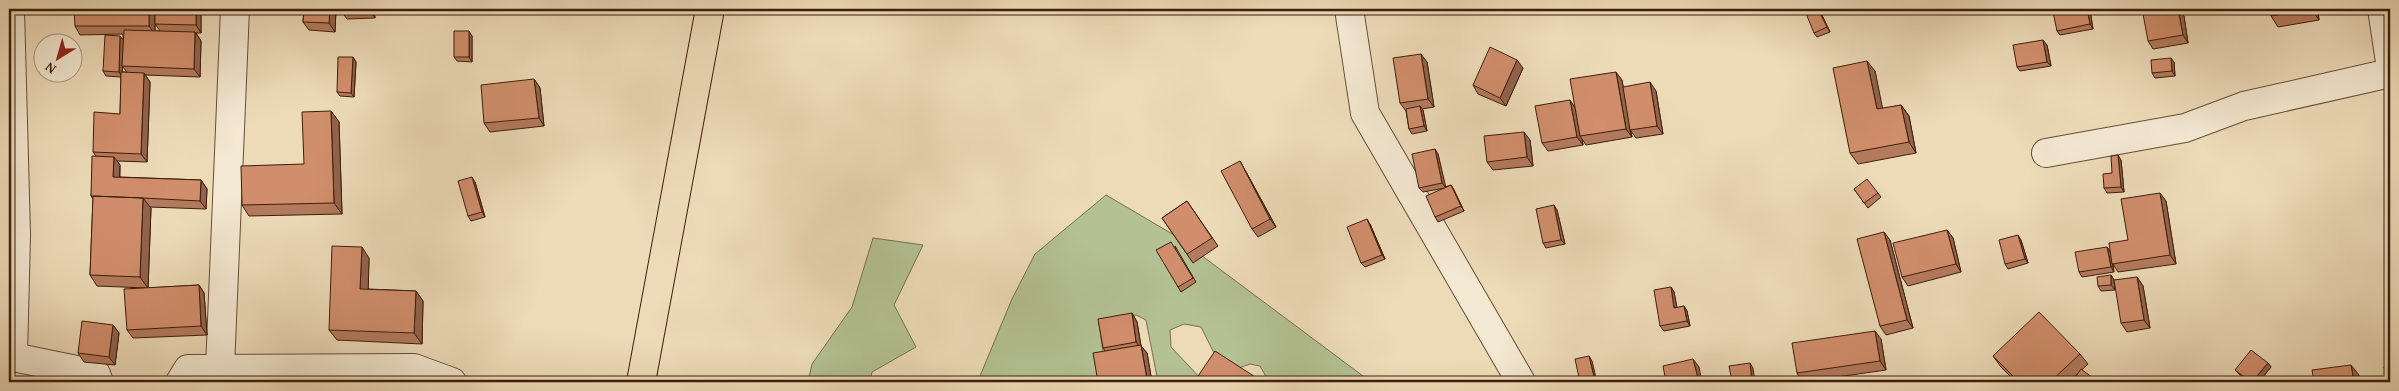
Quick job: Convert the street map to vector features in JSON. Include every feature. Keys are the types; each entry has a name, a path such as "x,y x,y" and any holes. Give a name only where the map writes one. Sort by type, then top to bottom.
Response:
{"main road":[{"path":"641,382 710,9"}],"street":[{"path":"10,9 16,235 13,357 96,374 99,382"},
{"path":"220,368 235,9"},
{"path":"1349,9 1366,114 1521,382"},
{"path":"2382,9 2390,62"},
{"path":"2046,153 2184,128 2244,106 2390,73"},
{"path":"180,382 188,369 220,368 414,368 452,382"}],"green space":[{"path":"1106,195 1174,235 1371,382 1269,382 1260,366 1250,364 1239,368 1215,355 1201,327 1184,324 1170,330 1171,347 1203,381 1158,382 1146,320 1136,315 1099,323 1103,352 1099,382 983,382 980,376 1012,299 1035,254"},
{"path":"873,238 923,245 894,305 916,347 872,372 870,382 808,382 812,364 852,307"}],"building":[{"path":"74,9 149,9 149,26 75,26"},
{"path":"155,9 196,9 196,25 155,24"},
{"path":"304,9 330,9 329,23 303,22"},
{"path":"341,9 369,9 369,10 341,11"},
{"path":"1818,9 1827,27 1814,33 1805,11"},
{"path":"2068,9 2087,9 2090,24 2057,31 2053,12"},
{"path":"2178,9 2183,35 2148,41 2143,14"},
{"path":"2269,9 2312,9 2312,10 2271,16"},
{"path":"124,30 195,32 194,69 122,66"},
{"path":"454,31 469,31 469,57 454,57"},
{"path":"105,35 120,36 119,72 103,71"},
{"path":"2043,40 2047,62 2017,67 2013,45"},
{"path":"1490,47 1517,60 1500,98 1473,85"},
{"path":"1421,54 1428,99 1400,103 1393,58"},
{"path":"338,57 353,57 351,93 337,92"},
{"path":"2171,58 2172,71 2152,73 2151,60"},
{"path":"1867,61 1877,109 1901,105 1909,142 1850,153 1833,68"},
{"path":"121,72 144,73 141,154 93,152 94,112 120,114"},
{"path":"1616,72 1626,129 1580,136 1570,79"},
{"path":"534,79 539,118 484,123 481,85"},
{"path":"1650,82 1657,126 1630,130 1623,87"},
{"path":"1570,100 1577,137 1542,143 1535,106"},
{"path":"1420,106 1424,126 1409,129 1406,109"},
{"path":"331,111 334,203 242,205 241,166 304,164 302,112"},
{"path":"1524,132 1527,157 1487,162 1484,136"},
{"path":"1435,149 1442,183 1419,188 1412,154"},
{"path":"2118,155 2121,187 2104,188 2103,174 2112,173 2111,156"},
{"path":"92,156 114,157 113,177 201,180 200,201 91,196"},
{"path":"1240,161 1270,219 1252,229 1221,171"},
{"path":"472,177 482,212 468,216 458,181"},
{"path":"1867,179 1878,193 1864,203 1854,189"},
{"path":"1451,185 1461,206 1435,217 1426,196"},
{"path":"2160,193 2170,255 2112,264 2109,243 2128,240 2121,199"},
{"path":"93,196 143,198 140,277 90,275"},
{"path":"1187,201 1212,238 1187,254 1162,218"},
{"path":"1554,205 1561,240 1543,243 1536,209"},
{"path":"1367,219 1382,255 1361,263 1347,227"},
{"path":"1947,230 1956,264 1902,277 1893,243"},
{"path":"1884,232 1907,320 1880,326 1857,239"},
{"path":"2018,235 2025,259 2005,264 1999,240"},
{"path":"1171,242 1193,278 1178,287 1156,250"},
{"path":"332,246 362,247 360,289 416,291 414,333 329,330"},
{"path":"2107,247 2111,267 2079,272 2075,252"},
{"path":"2111,275 2111,285 2098,286 2097,277"},
{"path":"2137,277 2144,320 2121,323 2114,280"},
{"path":"199,285 201,326 127,330 124,289"},
{"path":"1671,287 1674,308 1684,306 1687,321 1660,326 1654,290"},
{"path":"2039,312 2080,354 2050,382 2019,382 1993,356"},
{"path":"1132,313 1136,342 1103,348 1098,319"},
{"path":"82,321 113,325 109,357 78,353"},
{"path":"1875,331 1880,361 1797,373 1792,343"},
{"path":"1141,345 1147,379 1126,382 1098,382 1093,353"},
{"path":"2251,350 2268,363 2252,382 2235,370"},
{"path":"1215,351 1263,382 1194,382"},
{"path":"1589,356 1595,381 1580,382 1575,359"},
{"path":"1693,359 1699,382 1666,382 1663,366"},
{"path":"1750,363 1752,382 1732,382 1729,366"},
{"path":"2351,365 2354,382 2314,382 2312,370"},
{"path":"2390,366 2390,380 2387,380 2384,367"},
{"path":"2081,369 2097,381 2072,382"},
{"path":"2390,380 2390,382 2372,382"}]}
